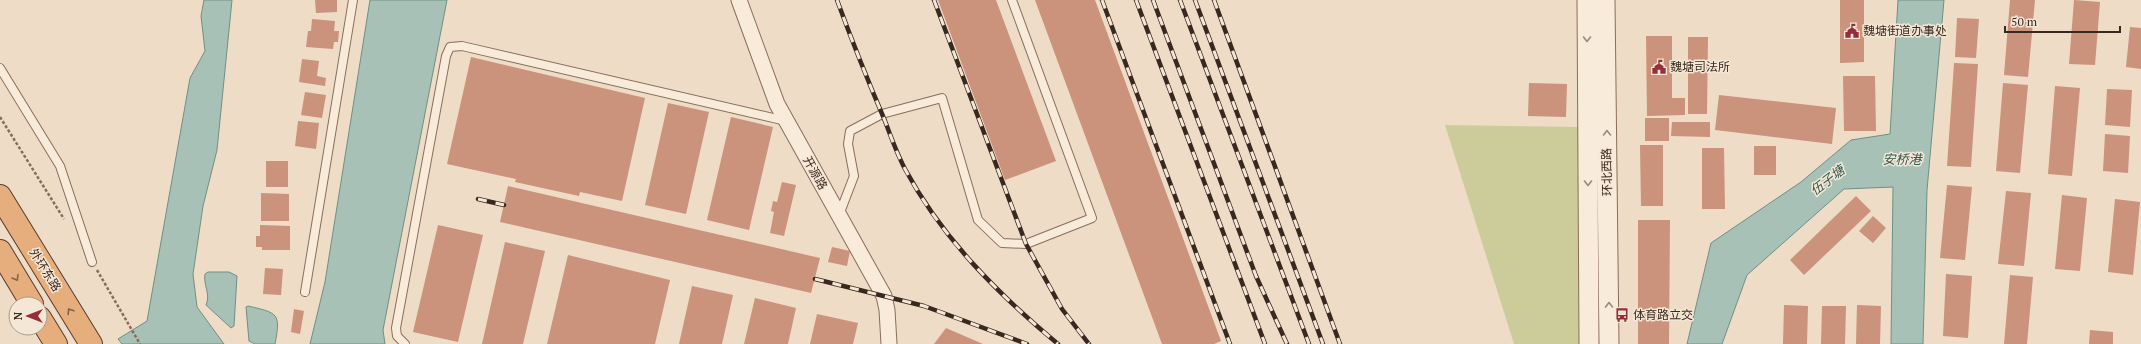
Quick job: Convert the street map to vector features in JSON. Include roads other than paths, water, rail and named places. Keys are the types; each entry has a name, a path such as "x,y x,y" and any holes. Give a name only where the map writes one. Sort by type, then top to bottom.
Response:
{"highway":[{"name":"外环东路","path":"0,196 91,344"},
{"path":"0,251 27,296"},
{"path":"48,331 56,344"}],"street":[{"name":"开源路","path":"739,0 777,104 884,296 887,310 889,344"},
{"name":"环北西路","path":"1587,0 1589,344"},
{"name":"环北西路","path":"1605,0 1609,344"}],"lane":[{"path":"305,292 353,0"},
{"path":"839,216 854,176 848,144 850,131 882,114 942,98 978,220 1002,243 1026,244 1092,218 1012,0"},
{"path":"405,344 397,336 396,328 444,64 450,47 462,46 786,121"},
{"path":"0,68 60,166 92,262"}],"water":[{"path":"204,0 232,0 217,150 203,206 193,274 197,307 224,344 122,344 118,339 147,321 190,78 205,51 201,16"},
{"path":"370,0 447,0 383,330 385,344 310,344 325,282"},
{"name":"安桥港","path":"1898,0 1944,0 1927,190 1923,344 1891,344 1893,187 1844,189 1747,275 1722,344 1687,344 1711,243 1801,182 1851,140 1890,134"},
{"path":"208,272 229,272 237,276 234,326 231,328 206,305 208,297 205,274"},
{"path":"248,306 266,311 275,316 278,326 275,344 255,344 249,341 246,307"}],"railway":[{"path":"837,0 897,151 905,169 920,194 954,242 973,264 1014,305 1058,344"},
{"path":"934,0 1026,244 1062,309 1089,344"},
{"path":"1102,0 1230,344"},
{"path":"1136,0 1265,344"},
{"path":"1153,0 1256,276 1287,344"},
{"path":"1180,0 1309,344"},
{"path":"1195,0 1323,344"},
{"path":"1214,0 1340,344"},
{"path":"478,199 504,205"},
{"path":"815,279 924,306 1027,344"}],"place":[{"name":"魏塘街道办事处","path":"1852,31"},
{"name":"魏塘司法所","path":"1659,67"},
{"name":"体育路立交","path":"1622,315"}],"water label":[{"name":"伍子塘","path":"1827,180"}]}
